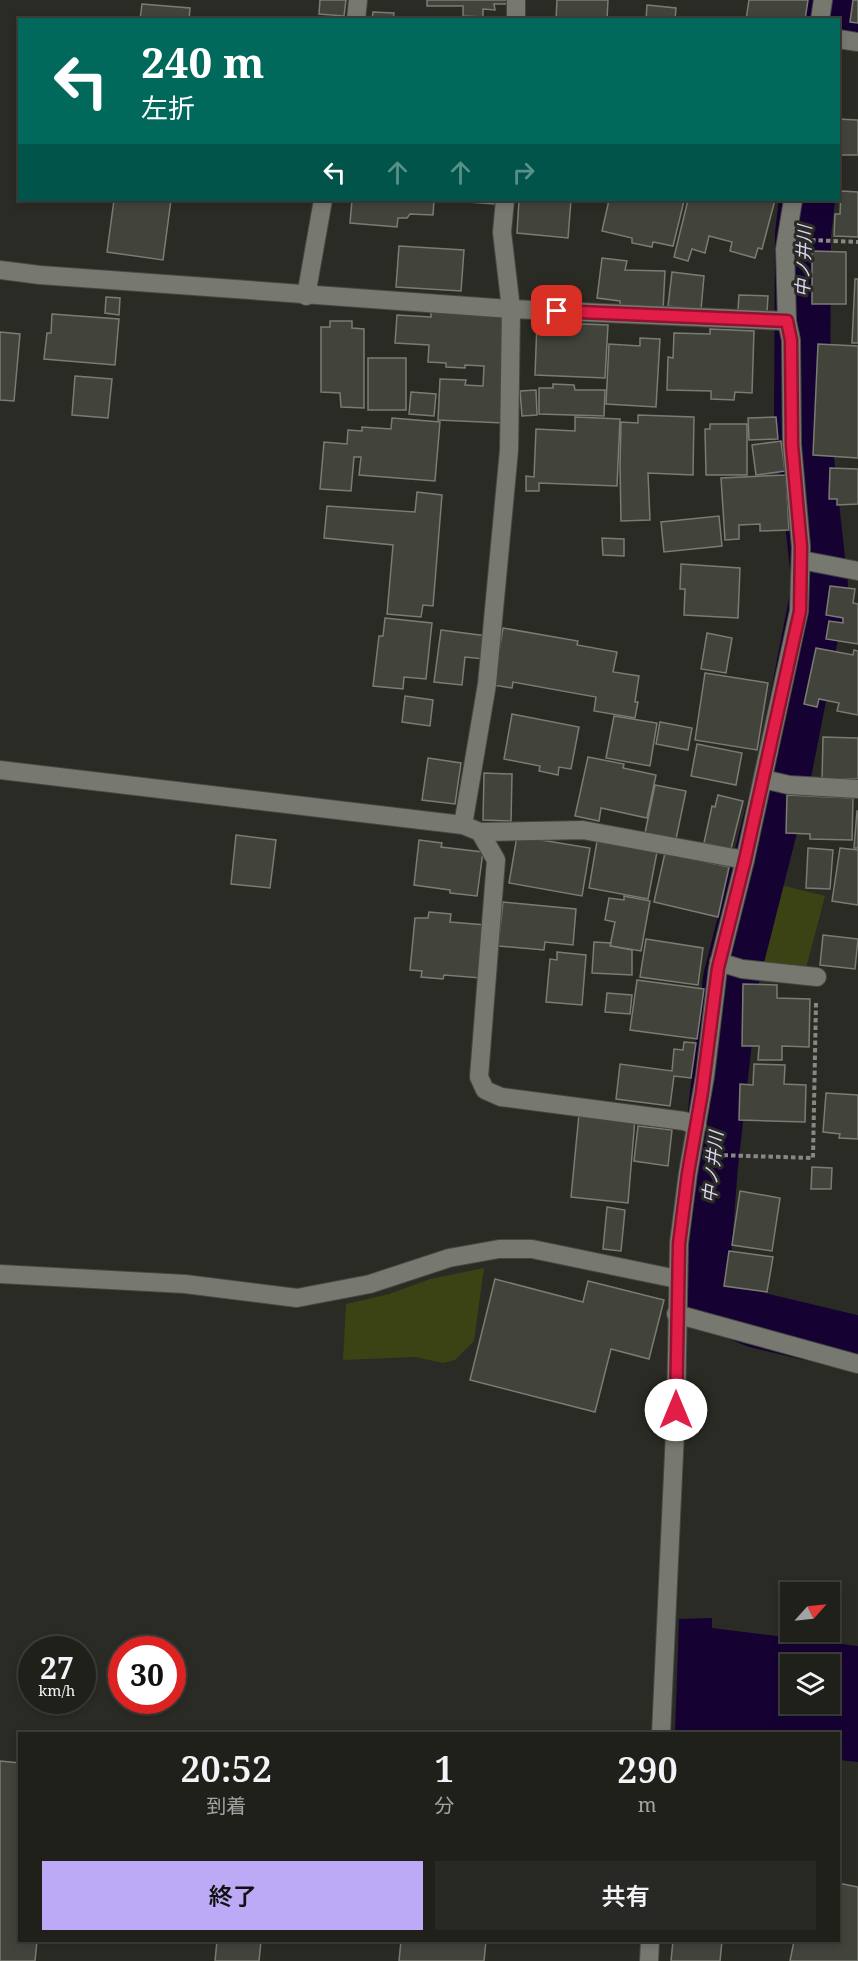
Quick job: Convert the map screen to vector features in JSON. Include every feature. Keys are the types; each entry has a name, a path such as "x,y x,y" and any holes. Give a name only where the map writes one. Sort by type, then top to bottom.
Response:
{"street":[{"path":"356,18 358,0"},
{"path":"516,0 516,18"},
{"path":"819,18 823,0"},
{"path":"840,39 858,42"},
{"path":"306,296 323,201"},
{"path":"505,201 502,232 511,309 509,450 472,829 496,860 479,1077 485,1089 501,1096 684,1122 697,1126"},
{"path":"661,1732 676,1410 679,1244 688,1173 729,965 745,860 775,782 806,561 792,445 791,340 787,321 785,249 793,201"},
{"path":"0,270 306,296 511,309 787,321"},
{"path":"806,561 858,571"},
{"path":"0,770 472,829 583,830 745,860"},
{"path":"775,782 858,789"},
{"path":"729,965 817,977"},
{"path":"0,1274 185,1284 297,1298 370,1284 449,1258 499,1248 532,1249 677,1280"},
{"path":"676,1314 858,1364"},
{"path":"649,1961 650,1942"}],"path":[{"path":"812,240 858,242"},
{"path":"723,1156 813,1158 817,977"}],"green space":[{"path":"765,881 825,896 805,972 748,964 744,953"},
{"path":"484,1268 474,1341 455,1360 443,1363 415,1357 343,1360 346,1304 389,1294 430,1279"}],"shaded area":[{"path":"712,1618 712,1628 780,1636 780,1642 826,1642 858,1646 858,1762 840,1760 840,1732 675,1732 679,1619"}],"building":[{"path":"320,0 346,0 344,16 319,14"},
{"path":"427,0 510,0 510,4 494,4 495,10 483,9 483,17 463,16 463,6 427,6"},
{"path":"557,0 608,0 607,18 556,18"},
{"path":"749,0 808,0 805,18 746,18"},
{"path":"853,0 858,0 858,23 850,22"},
{"path":"142,4 190,8 189,18 140,18"},
{"path":"647,5 676,8 675,18 646,18"},
{"path":"373,12 394,13 393,18 372,18"},
{"path":"840,119 858,120 858,155 840,155"},
{"path":"841,191 858,192 858,237 834,236 835,214 840,214"},
{"path":"114,201 171,201 163,260 107,252"},
{"path":"352,201 434,201 433,215 410,214 407,218 398,218 397,227 350,223"},
{"path":"454,201 494,201 494,204"},
{"path":"519,201 571,201 568,238 517,233"},
{"path":"609,201 684,201 673,246 653,242 652,247 632,243 632,238 602,231"},
{"path":"688,201 775,201 762,249 758,248 755,258 730,251 732,242 709,236 705,253 692,249 688,261 674,257"},
{"path":"399,246 464,250 461,291 396,287"},
{"path":"812,251 846,252 846,304 812,304"},
{"path":"602,258 627,261 625,270 665,271 663,310 620,307 620,301 597,298"},
{"path":"672,272 704,276 701,310 668,306"},
{"path":"855,279 858,279 858,343 852,343"},
{"path":"739,295 768,296 767,312 738,310"},
{"path":"106,297 120,298 119,315 105,313"},
{"path":"431,312 508,316 503,423 438,420 440,379 466,380 465,385 483,386 484,366 446,367 446,363 428,362 429,345 395,343 397,315 431,317"},
{"path":"52,314 119,319 115,365 44,359 47,333 51,333"},
{"path":"330,321 352,321 352,328 364,329 364,408 341,407 340,393 321,392 321,327 330,327"},
{"path":"537,322 608,325 605,378 535,375"},
{"path":"710,329 754,331 752,393 735,392 734,400 711,399 711,391 667,390 668,357 673,358 674,333 710,334"},
{"path":"0,332 20,334 14,401 0,400"},
{"path":"640,338 660,339 656,407 606,404 609,344 640,346"},
{"path":"818,344 858,346 858,458 813,455"},
{"path":"368,358 406,358 406,410 368,410"},
{"path":"75,376 112,379 108,418 72,415"},
{"path":"553,384 574,385 575,390 605,390 604,416 539,414 539,388 553,388"},
{"path":"536,390 537,415 522,416 520,391"},
{"path":"411,392 436,394 434,416 409,414"},
{"path":"638,415 694,417 693,475 648,473 650,520 621,521 621,422 638,423"},
{"path":"575,417 620,419 617,486 539,483 539,491 526,491 526,476 534,477 536,429 575,431"},
{"path":"776,417 778,439 749,440 748,418"},
{"path":"392,418 440,422 435,481 359,475 361,457 354,457 351,491 320,489 324,442 347,444 348,430 362,431 362,427 391,429"},
{"path":"710,424 747,424 747,475 706,475 705,429 710,429"},
{"path":"781,441 785,471 756,475 752,445"},
{"path":"830,468 858,469 858,504 837,505 837,499 829,499"},
{"path":"786,475 789,530 760,531 760,524 739,525 739,539 725,540 721,478"},
{"path":"417,492 442,495 433,606 423,605 421,617 387,614 393,545 324,538 327,506 415,512"},
{"path":"719,516 722,546 664,552 661,522"},
{"path":"602,538 624,539 624,556 603,555"},
{"path":"681,564 740,568 738,618 684,615 685,589 680,589"},
{"path":"830,586 855,589 853,603 858,604 858,644 826,639 829,621 843,623 843,618 826,615"},
{"path":"385,618 432,623 426,679 404,677 403,689 373,686 379,636 383,636"},
{"path":"503,628 578,641 577,645 617,652 613,672 639,676 635,718 594,711 596,697 513,682 512,688 493,685"},
{"path":"441,630 487,636 484,659 465,657 462,685 434,682"},
{"path":"707,633 732,638 726,673 701,669"},
{"path":"816,648 853,655 854,650 858,651 858,715 837,711 839,703 819,699 817,707 804,704"},
{"path":"705,673 768,683 757,750 695,740"},
{"path":"405,696 433,700 430,726 402,722"},
{"path":"512,714 579,727 571,769 559,767 558,775 539,771 540,766 504,759"},
{"path":"614,716 657,723 650,766 606,758"},
{"path":"660,722 692,728 688,750 656,744"},
{"path":"823,737 858,738 858,779 822,779"},
{"path":"697,744 742,753 736,785 691,776"},
{"path":"588,757 624,764 623,768 656,775 647,818 601,808 599,821 575,816"},
{"path":"428,758 461,763 455,804 422,800"},
{"path":"484,773 512,774 511,821 483,820"},
{"path":"655,785 686,791 676,839 645,833"},
{"path":"718,795 743,801 731,849 704,843 712,806 715,807"},
{"path":"787,795 853,798 852,840 810,839 810,834 786,833"},
{"path":"857,811 858,848 854,848"},
{"path":"236,835 276,840 270,888 231,884"},
{"path":"517,836 590,848 582,896 509,883"},
{"path":"419,840 442,843 441,847 483,852 477,896 414,885"},
{"path":"597,841 657,852 648,899 589,888"},
{"path":"808,848 833,850 830,889 806,888"},
{"path":"840,848 858,850 858,905 832,901"},
{"path":"665,853 729,867 718,917 654,902"},
{"path":"624,896 650,901 641,951 610,946 615,922 605,920 609,898 624,900"},
{"path":"503,902 576,909 573,945 545,942 544,950 498,946"},
{"path":"429,912 451,914 450,922 486,925 481,978 444,975 443,979 421,977 422,971 410,970 415,918 428,918"},
{"path":"823,935 858,939 855,969 820,965"},
{"path":"646,939 703,948 698,985 640,977"},
{"path":"594,942 611,943 610,946 632,950 632,975 592,973"},
{"path":"557,952 586,955 582,1005 546,1002 550,959 557,960"},
{"path":"637,980 704,989 697,1039 630,1030"},
{"path":"743,984 777,985 777,998 810,999 809,1047 782,1046 782,1060 758,1060 759,1046 742,1046"},
{"path":"607,993 632,995 630,1014 605,1012"},
{"path":"684,1042 696,1043 691,1078 674,1076 670,1106 616,1099 620,1064 672,1071 674,1049 683,1050"},
{"path":"754,1064 785,1065 784,1084 806,1085 805,1122 739,1120 740,1084 753,1085"},
{"path":"826,1093 858,1095 858,1139 839,1138 840,1134 823,1132"},
{"path":"579,1114 635,1119 628,1203 571,1197"},
{"path":"638,1126 672,1130 668,1166 634,1161"},
{"path":"812,1167 832,1168 831,1189 811,1189"},
{"path":"740,1191 780,1198 772,1251 732,1245"},
{"path":"607,1207 625,1210 621,1251 603,1249"},
{"path":"729,1251 773,1257 767,1292 724,1286"},
{"path":"495,1279 583,1302 588,1281 664,1300 649,1359 611,1349 595,1412 470,1380"},
{"path":"0,1761 18,1763 18,1942 37,1942 35,1961 0,1961"},
{"path":"840,1883 858,1887 858,1961 790,1961 794,1942 840,1942"},
{"path":"217,1942 261,1942 259,1961 215,1961"},
{"path":"401,1942 486,1942 484,1961 399,1961"},
{"path":"673,1942 722,1942 720,1961 671,1961"}],"waterway":[{"name":"中ノ井川","path":"833,18 837,0"},
{"name":"中ノ井川","path":"807,201 803,234 802,423 820,586 784,770 731,979 710,1165 700,1297 757,1320 858,1344"}],"route":[{"path":"557,311 787,321 791,340 792,445 801,547 800,611 745,860 718,968 679,1244 676,1410"}]}
